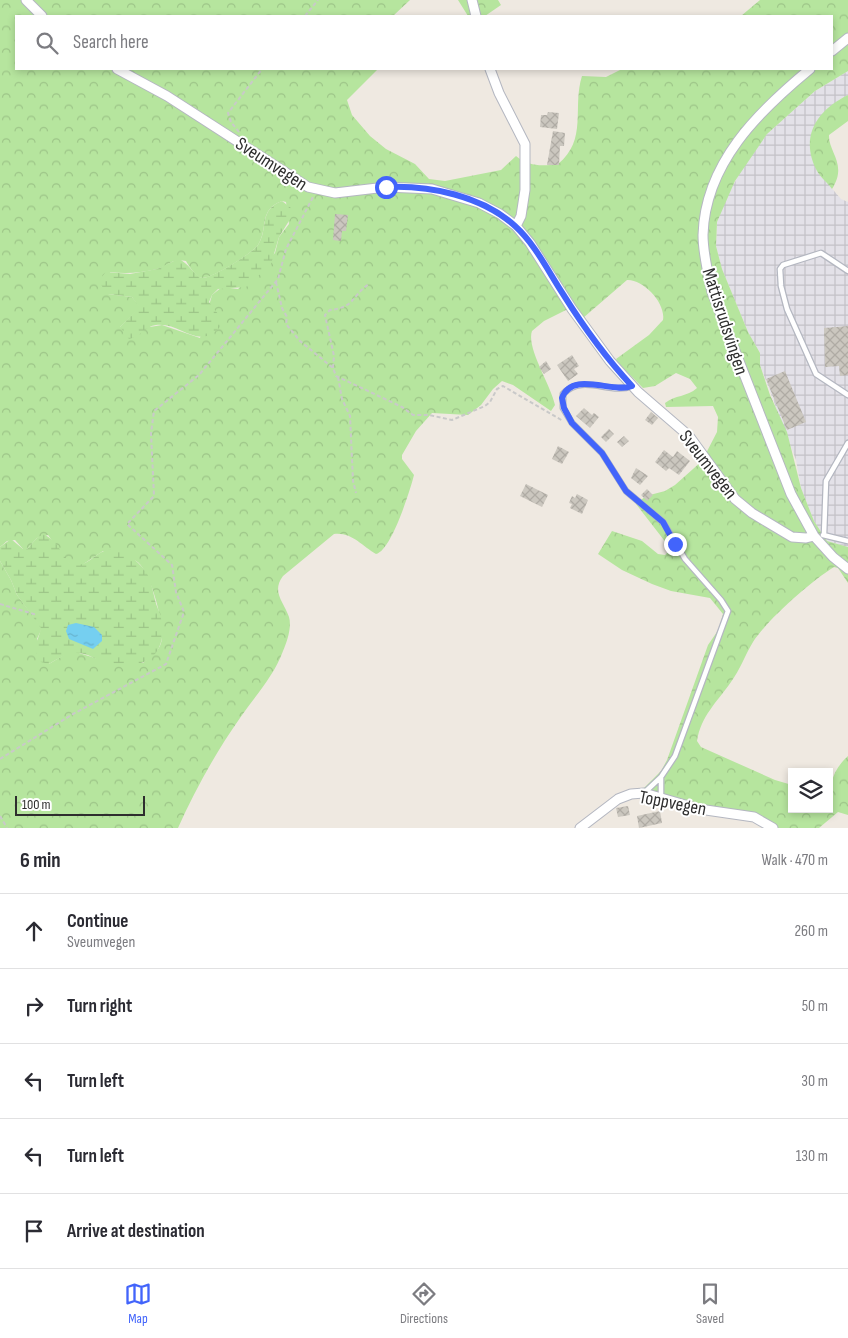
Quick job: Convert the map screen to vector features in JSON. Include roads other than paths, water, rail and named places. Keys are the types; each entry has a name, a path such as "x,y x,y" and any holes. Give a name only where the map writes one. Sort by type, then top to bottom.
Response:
{"street":[{"path":"26,0 41,15"},
{"path":"472,0 476,15"},
{"path":"833,50 848,38"},
{"name":"Sveumvegen","path":"119,70 167,96 241,143 288,176 316,190 335,194 394,186 432,189 491,208 516,226 537,253 592,336 632,386 690,436 728,491 743,506 792,537 814,536"},
{"path":"490,70 499,93 525,144 525,190 521,216 516,226"},
{"name":"Mattisrudsvingen","path":"809,70 759,114 731,151 714,184 705,215 703,236 706,266 712,292 791,494 814,536"},
{"path":"814,536 833,557 848,569"},
{"name":"Toppvegen","path":"580,828 618,799 644,792 700,809 754,816 773,828"}],"lane":[{"path":"848,271 821,253 783,265 780,269 781,286 787,309 816,374 848,395"},
{"path":"632,386 620,388 586,384 569,389 564,394 562,402 572,423 602,453 626,491 663,522 685,559 722,600 728,611 675,756 661,777 644,792"},
{"path":"824,535 826,481 848,443"},
{"path":"814,536 824,535 848,540"},
{"path":"660,796 661,777"}],"water":[{"path":"76,623 94,627 102,635 102,641 93,649 69,639 66,631 68,625"}]}
